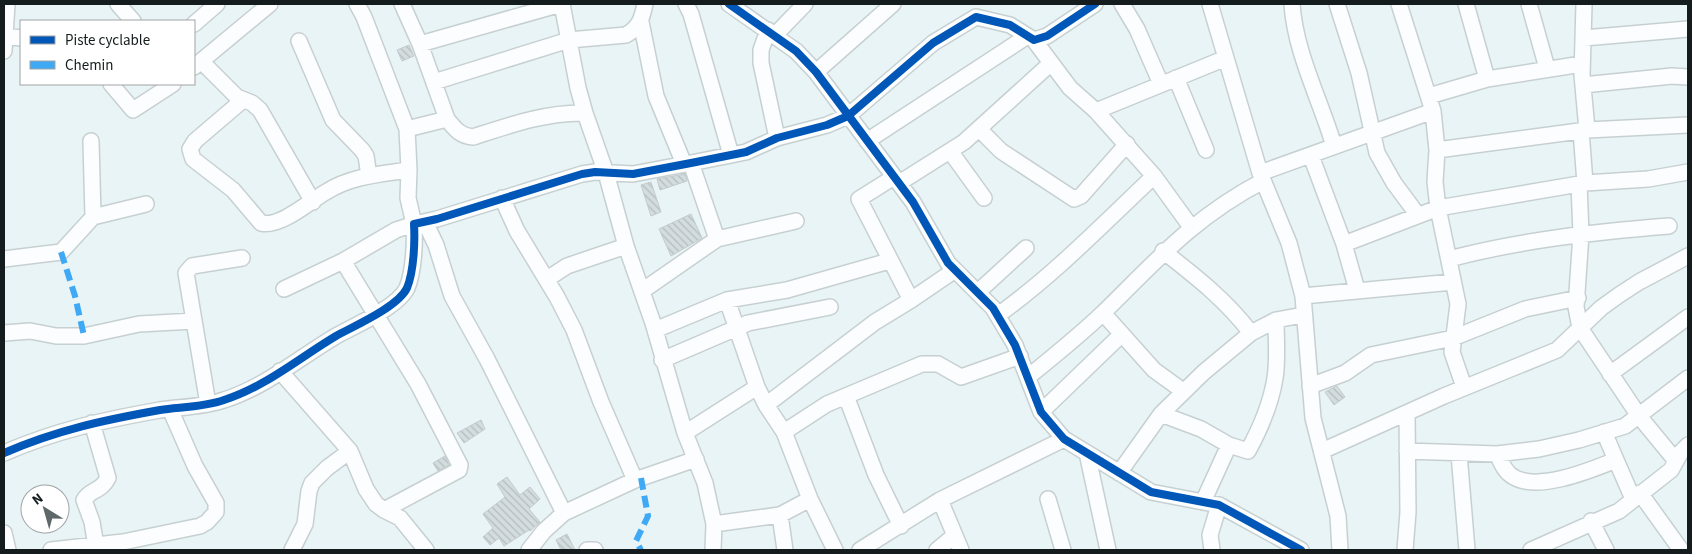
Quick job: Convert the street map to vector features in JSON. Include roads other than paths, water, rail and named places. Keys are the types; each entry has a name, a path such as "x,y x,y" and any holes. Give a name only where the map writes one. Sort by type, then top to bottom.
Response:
{"street":[{"path":"7,4 4,44 20,38"},
{"path":"118,4 132,20"},
{"path":"195,23 217,4"},
{"path":"270,4 198,64 243,100 252,103 260,110 313,202"},
{"path":"358,4 406,129 409,170 408,198 419,223 436,245 452,296 487,359 564,512"},
{"path":"402,4 420,44 447,120 457,132 473,137 536,118 565,112 585,113"},
{"path":"420,44 562,4 585,113 606,173 626,246 655,330 662,360 685,433 705,483 714,524 713,550"},
{"path":"434,82 569,40 626,35 634,30 640,22 645,4"},
{"path":"686,4 691,14 731,155"},
{"path":"777,138 760,50 771,32 805,4"},
{"path":"816,72 893,4"},
{"path":"968,4 976,17"},
{"path":"866,141 1030,38 1047,36 1094,4"},
{"path":"1122,4 1137,29 1161,84"},
{"path":"1210,4 1262,177 1289,242 1303,296 1313,418 1338,516 1340,550"},
{"path":"1292,4 1301,50 1334,146"},
{"path":"1337,4 1359,73 1377,153 1417,214"},
{"path":"1399,4 1433,111 1437,150 1435,182 1438,208 1458,315 1453,338 1455,366 1464,388"},
{"path":"1466,4 1486,79"},
{"path":"1529,4 1547,68"},
{"path":"1584,4 1582,64 1584,130 1577,316 1580,328 1610,374 1639,416 1676,461"},
{"path":"733,5 796,51 816,72 913,202 940,250 955,270 979,291 998,315 1020,356 1041,412 1064,439 1151,492 1219,505 1301,550"},
{"path":"284,289 343,261 396,230 419,223 582,174 633,174 746,152 777,138 827,125 848,116 933,43 976,17 1010,25 1030,38 1070,88 1096,111 1127,144 1154,176 1191,227"},
{"path":"640,22 656,96 688,163 717,239"},
{"path":"1584,38 1688,29"},
{"path":"300,41 333,120 366,156 369,176"},
{"path":"1096,111 1226,58"},
{"path":"911,300 889,261 859,199 950,151 979,129 1050,64"},
{"path":"1429,96 1486,79 1582,64"},
{"path":"1583,86 1664,77 1688,77"},
{"path":"1176,78 1206,150"},
{"path":"111,85 133,110 171,85"},
{"path":"243,100 195,141 190,149 193,159 232,190 261,223 267,224 277,221 313,202 327,191 353,180 409,170"},
{"path":"1028,377 1103,313 1163,251 1191,227 1262,177 1334,146 1433,111"},
{"path":"406,129 447,120"},
{"path":"1437,150 1584,130 1688,125"},
{"path":"979,129 1001,151 1074,199 1081,196 1127,144"},
{"path":"91,141 93,217"},
{"path":"950,151 984,198"},
{"path":"1311,156 1344,244 1357,290"},
{"path":"1344,244 1417,214 1438,208 1582,183 1648,179 1688,172"},
{"path":"998,315 1030,291 1087,241 1154,176"},
{"path":"502,198 517,231 574,330 601,402 635,480"},
{"path":"4,259 61,252 93,217 146,204"},
{"path":"642,291 717,239 796,220"},
{"path":"4,453 63,430 170,409 208,404 250,390 336,336 377,315 400,296 407,288 419,223"},
{"path":"1448,259 1492,248 1581,234 1669,226"},
{"path":"546,279 567,266 626,246"},
{"path":"979,291 1026,248"},
{"path":"1163,251 1211,289 1237,314 1251,333"},
{"path":"1322,451 1464,388 1557,350 1601,308 1639,282 1688,256"},
{"path":"208,404 186,274 188,269 242,258"},
{"path":"343,261 418,384 460,465 458,470 384,510"},
{"path":"655,330 727,300 787,290 889,261"},
{"path":"766,405 875,322 955,270"},
{"path":"1303,296 1453,282"},
{"path":"1310,386 1345,373 1371,354 1453,338 1525,308 1578,298"},
{"path":"727,300 757,387 766,405 784,432 810,499 835,550"},
{"path":"662,360 736,328 830,307"},
{"path":"1103,313 1154,370 1183,391"},
{"path":"1119,473 1161,414 1183,391 1251,333 1276,320 1304,315"},
{"path":"1610,374 1688,317"},
{"path":"1161,414 1202,429 1229,445 1248,452 1266,413 1275,378 1276,320"},
{"path":"4,334 30,332 56,336 84,336 139,324 194,321"},
{"path":"1041,412 1122,334"},
{"path":"784,432 827,404 922,364 938,364 961,377 1020,356"},
{"path":"280,371 350,451 366,489 376,504 400,518 426,550"},
{"path":"1408,451 1497,454 1539,449 1625,426 1688,378"},
{"path":"685,433 757,387"},
{"path":"846,396 876,475 901,526"},
{"path":"52,550 96,546 200,526 207,522 216,512 216,503 195,466 170,409"},
{"path":"1405,550 1408,512 1407,413"},
{"path":"92,423 108,478 100,490 89,494 84,500 92,522 96,546"},
{"path":"1604,432 1616,460 1636,496 1681,550"},
{"path":"860,550 940,500 1064,439"},
{"path":"1203,502 1229,445"},
{"path":"1531,550 1591,521 1616,512 1667,473 1688,445"},
{"path":"292,550 306,524 309,490 312,483 327,468 350,451"},
{"path":"1087,453 1108,550"},
{"path":"1459,454 1467,550"},
{"path":"1497,454 1511,476 1527,482 1547,481 1575,475 1616,460"},
{"path":"535,548 544,531 564,512 635,480 696,459"},
{"path":"714,524 780,515 810,499"},
{"path":"1048,499 1063,550"},
{"path":"940,500 961,550"},
{"path":"1212,550 1210,535 1219,505"},
{"path":"780,515 785,550"},
{"path":"1591,521 1606,550"},
{"path":"4,532 8,550"},
{"path":"937,550 954,536"},
{"path":"587,550 595,550"}]}
